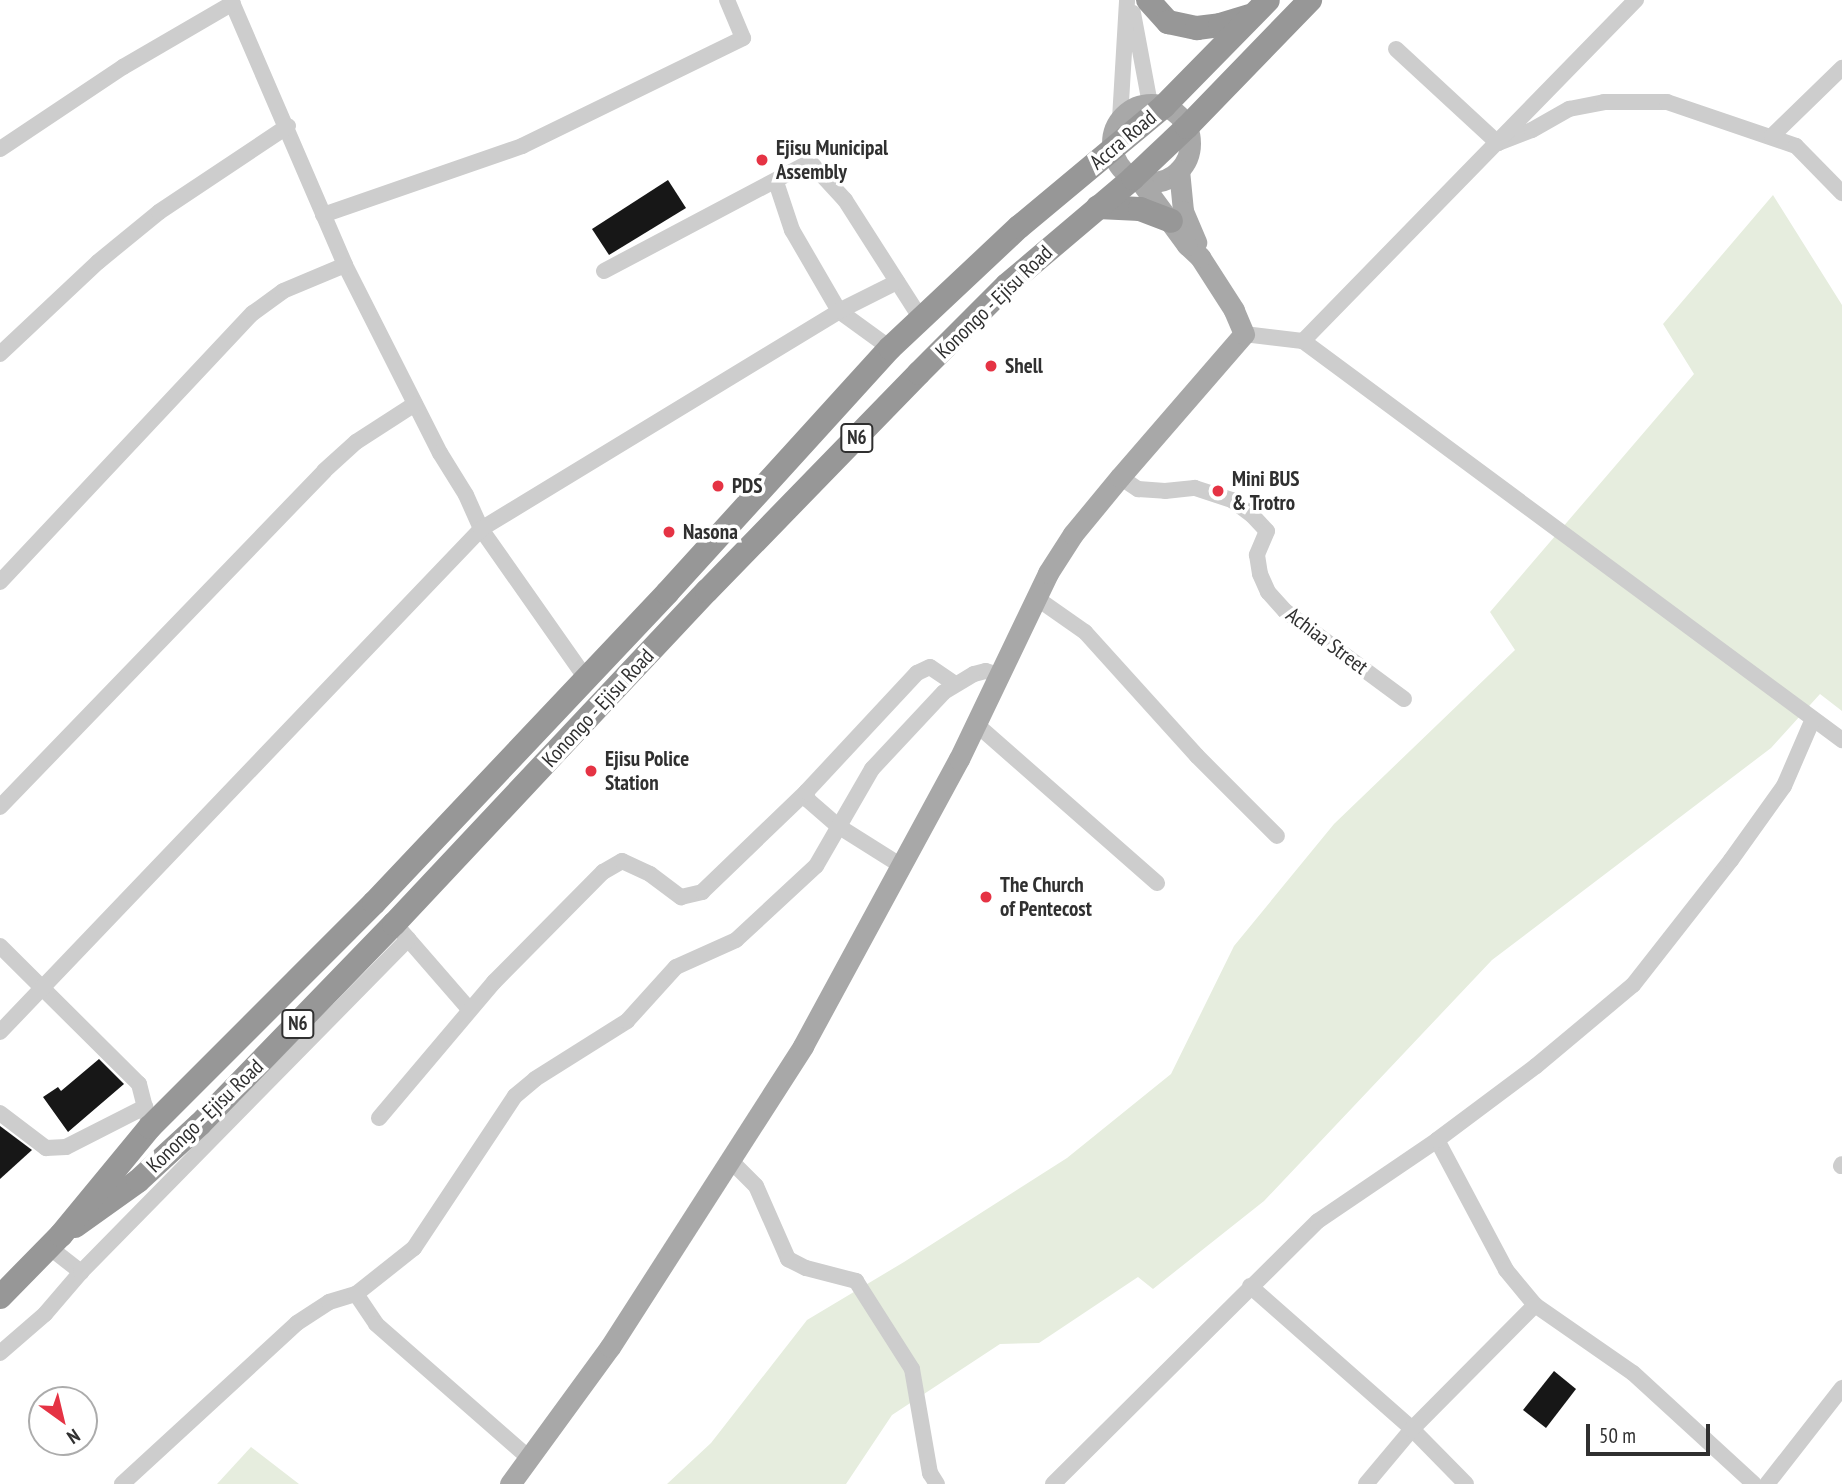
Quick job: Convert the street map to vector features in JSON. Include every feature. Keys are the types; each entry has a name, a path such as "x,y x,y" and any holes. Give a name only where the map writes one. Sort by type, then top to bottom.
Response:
{"highway":[{"path":"1148,0 1168,22 1197,28 1220,25 1261,7"},
{"name":"Konongo - Ejisu Road","path":"55,1241 111,1203 169,1155 401,932 707,592 925,368 1007,285 1098,207 1137,179 1310,0"},
{"name":"Accra Road","path":"969,272 1042,206 1112,151 1261,7"},
{"path":"1098,207 1140,209 1171,221"},
{"name":"Konongo - Ejisu Road","path":"0,1297 55,1241 148,1117 374,903 667,593 891,348 969,272"}],"main road":[{"path":"510,1484 610,1347 803,1046 903,867 1001,676 1035,597 1073,534 1244,334 1234,310 1200,257 1183,211 1179,170 1189,149 1187,127 1174,111 1157,105 1138,106 1120,119 1112,133 1112,151 1119,166 1137,179 1171,221 1186,245 1200,257"},
{"name":"Konongo - Ejisu Road","path":"1137,179 1161,181 1179,170"}],"street":[{"path":"323,215 522,146 743,38 727,0"},
{"path":"1129,0 1157,105"},
{"path":"1120,119 1129,0"},
{"path":"1303,341 1636,0"},
{"path":"0,149 122,67 232,1 288,126 345,265 415,404 481,529 585,677"},
{"path":"1396,49 1498,143"},
{"path":"1772,136 1842,68"},
{"path":"1498,143 1532,130 1569,108 1604,102 1667,102 1796,146 1842,192"},
{"path":"0,355 98,262 159,212 288,126"},
{"path":"604,271 810,162 845,200 921,318"},
{"path":"776,182 792,230 839,311 891,348"},
{"path":"0,582 253,313 283,291 345,265"},
{"path":"0,1032 41,986 481,529 839,311 897,282"},
{"path":"1244,334 1303,341 1842,740"},
{"path":"0,807 324,471 356,442 415,404"},
{"name":"Achiaa Street","path":"1120,477 1138,489 1165,491 1195,488 1232,500 1252,515 1267,531 1258,555 1260,574 1268,592 1285,611 1404,699"},
{"path":"1035,597 1085,632 1277,836"},
{"path":"379,1118 470,1009 603,872 622,860 650,874 681,897 702,892 806,792 917,673 930,667 954,684"},
{"path":"122,1484 296,1323 329,1301 356,1294 414,1248 515,1096 535,1079 627,1021 676,967 720,949 750,928 816,866 872,769 954,684 986,671 1001,676"},
{"path":"1053,1484 1250,1286 1318,1222 1437,1140 1536,1066 1633,985 1731,860 1784,786 1813,719"},
{"path":"976,724 1157,883"},
{"path":"806,792 808,800 838,827 903,867"},
{"path":"0,1353 45,1314 81,1272 401,932 470,1009"},
{"path":"0,946 139,1084 148,1117 65,1147 46,1148 0,1113"},
{"path":"1437,1140 1506,1270 1535,1305 1633,1373 1754,1484"},
{"path":"731,1161 756,1186 788,1259 806,1268 856,1281 912,1369 930,1473 937,1484"},
{"path":"55,1241 81,1272"},
{"path":"1250,1286 1412,1429 1465,1484"},
{"path":"356,1294 376,1324 530,1458"},
{"path":"1366,1484 1412,1429 1535,1305"},
{"path":"1767,1484 1842,1388"}],"green space":[{"path":"1773,195 1842,305 1842,711 1820,694 1771,748 1492,960 1264,1201 1153,1289 1138,1277 1039,1343 1000,1344 892,1415 846,1484 667,1484 711,1443 807,1320 1067,1158 1171,1074 1234,946 1334,824 1515,650 1490,612 1694,374 1663,324"},
{"path":"251,1447 299,1484 217,1484"}],"building":[{"path":"668,180 686,208 609,255 592,229"},
{"path":"99,1059 124,1084 68,1132 43,1097 58,1087 61,1091"},
{"path":"0,1126 32,1150 0,1179"},
{"path":"1554,1371 1576,1389 1546,1428 1523,1410"}],"place":[{"name":"Ejisu Municipal Assembly","path":"762,160"},
{"name":"Shell","path":"991,366"},
{"name":"PDS","path":"718,486"},
{"name":"Mini BUS & Trotro","path":"1218,491"},
{"name":"Nasona","path":"669,532"},
{"name":"Ejisu Police Station","path":"591,771"},
{"name":"The Church of Pentecost","path":"986,897"}]}
